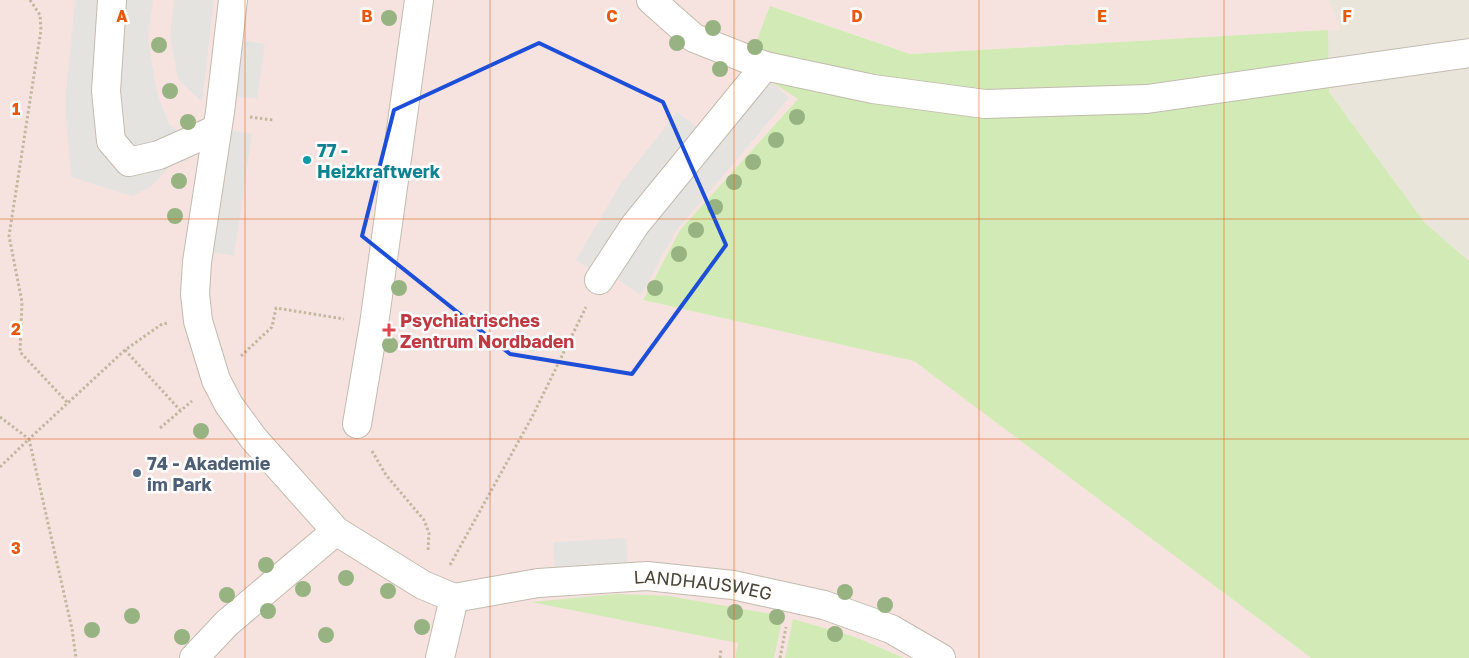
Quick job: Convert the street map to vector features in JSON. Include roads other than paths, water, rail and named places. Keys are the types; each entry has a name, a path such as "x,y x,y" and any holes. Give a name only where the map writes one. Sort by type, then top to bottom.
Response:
{"lane":[{"path":"112,0 106,91 111,140 129,162 159,155 217,129"},
{"path":"233,0 217,129 197,262 195,294 198,321 216,380 229,405 254,439 336,531 423,585 454,598 440,658"},
{"path":"357,424 374,324 420,0"},
{"path":"651,0 694,38 765,66 873,89 985,104 1147,99 1469,53"},
{"path":"599,280 635,225 765,66"},
{"path":"194,658 227,623 336,531"},
{"name":"LANDHAUSWEG","path":"454,598 538,583 647,576 733,585 824,605 890,629 941,658"}],"place":[{"name":"77 - Heizkraftwerk","path":"307,160"},
{"name":"Psychiatrisches Zentrum Nordbaden","path":"389,330"},
{"name":"74 - Akademie im Park","path":"137,473"}]}
